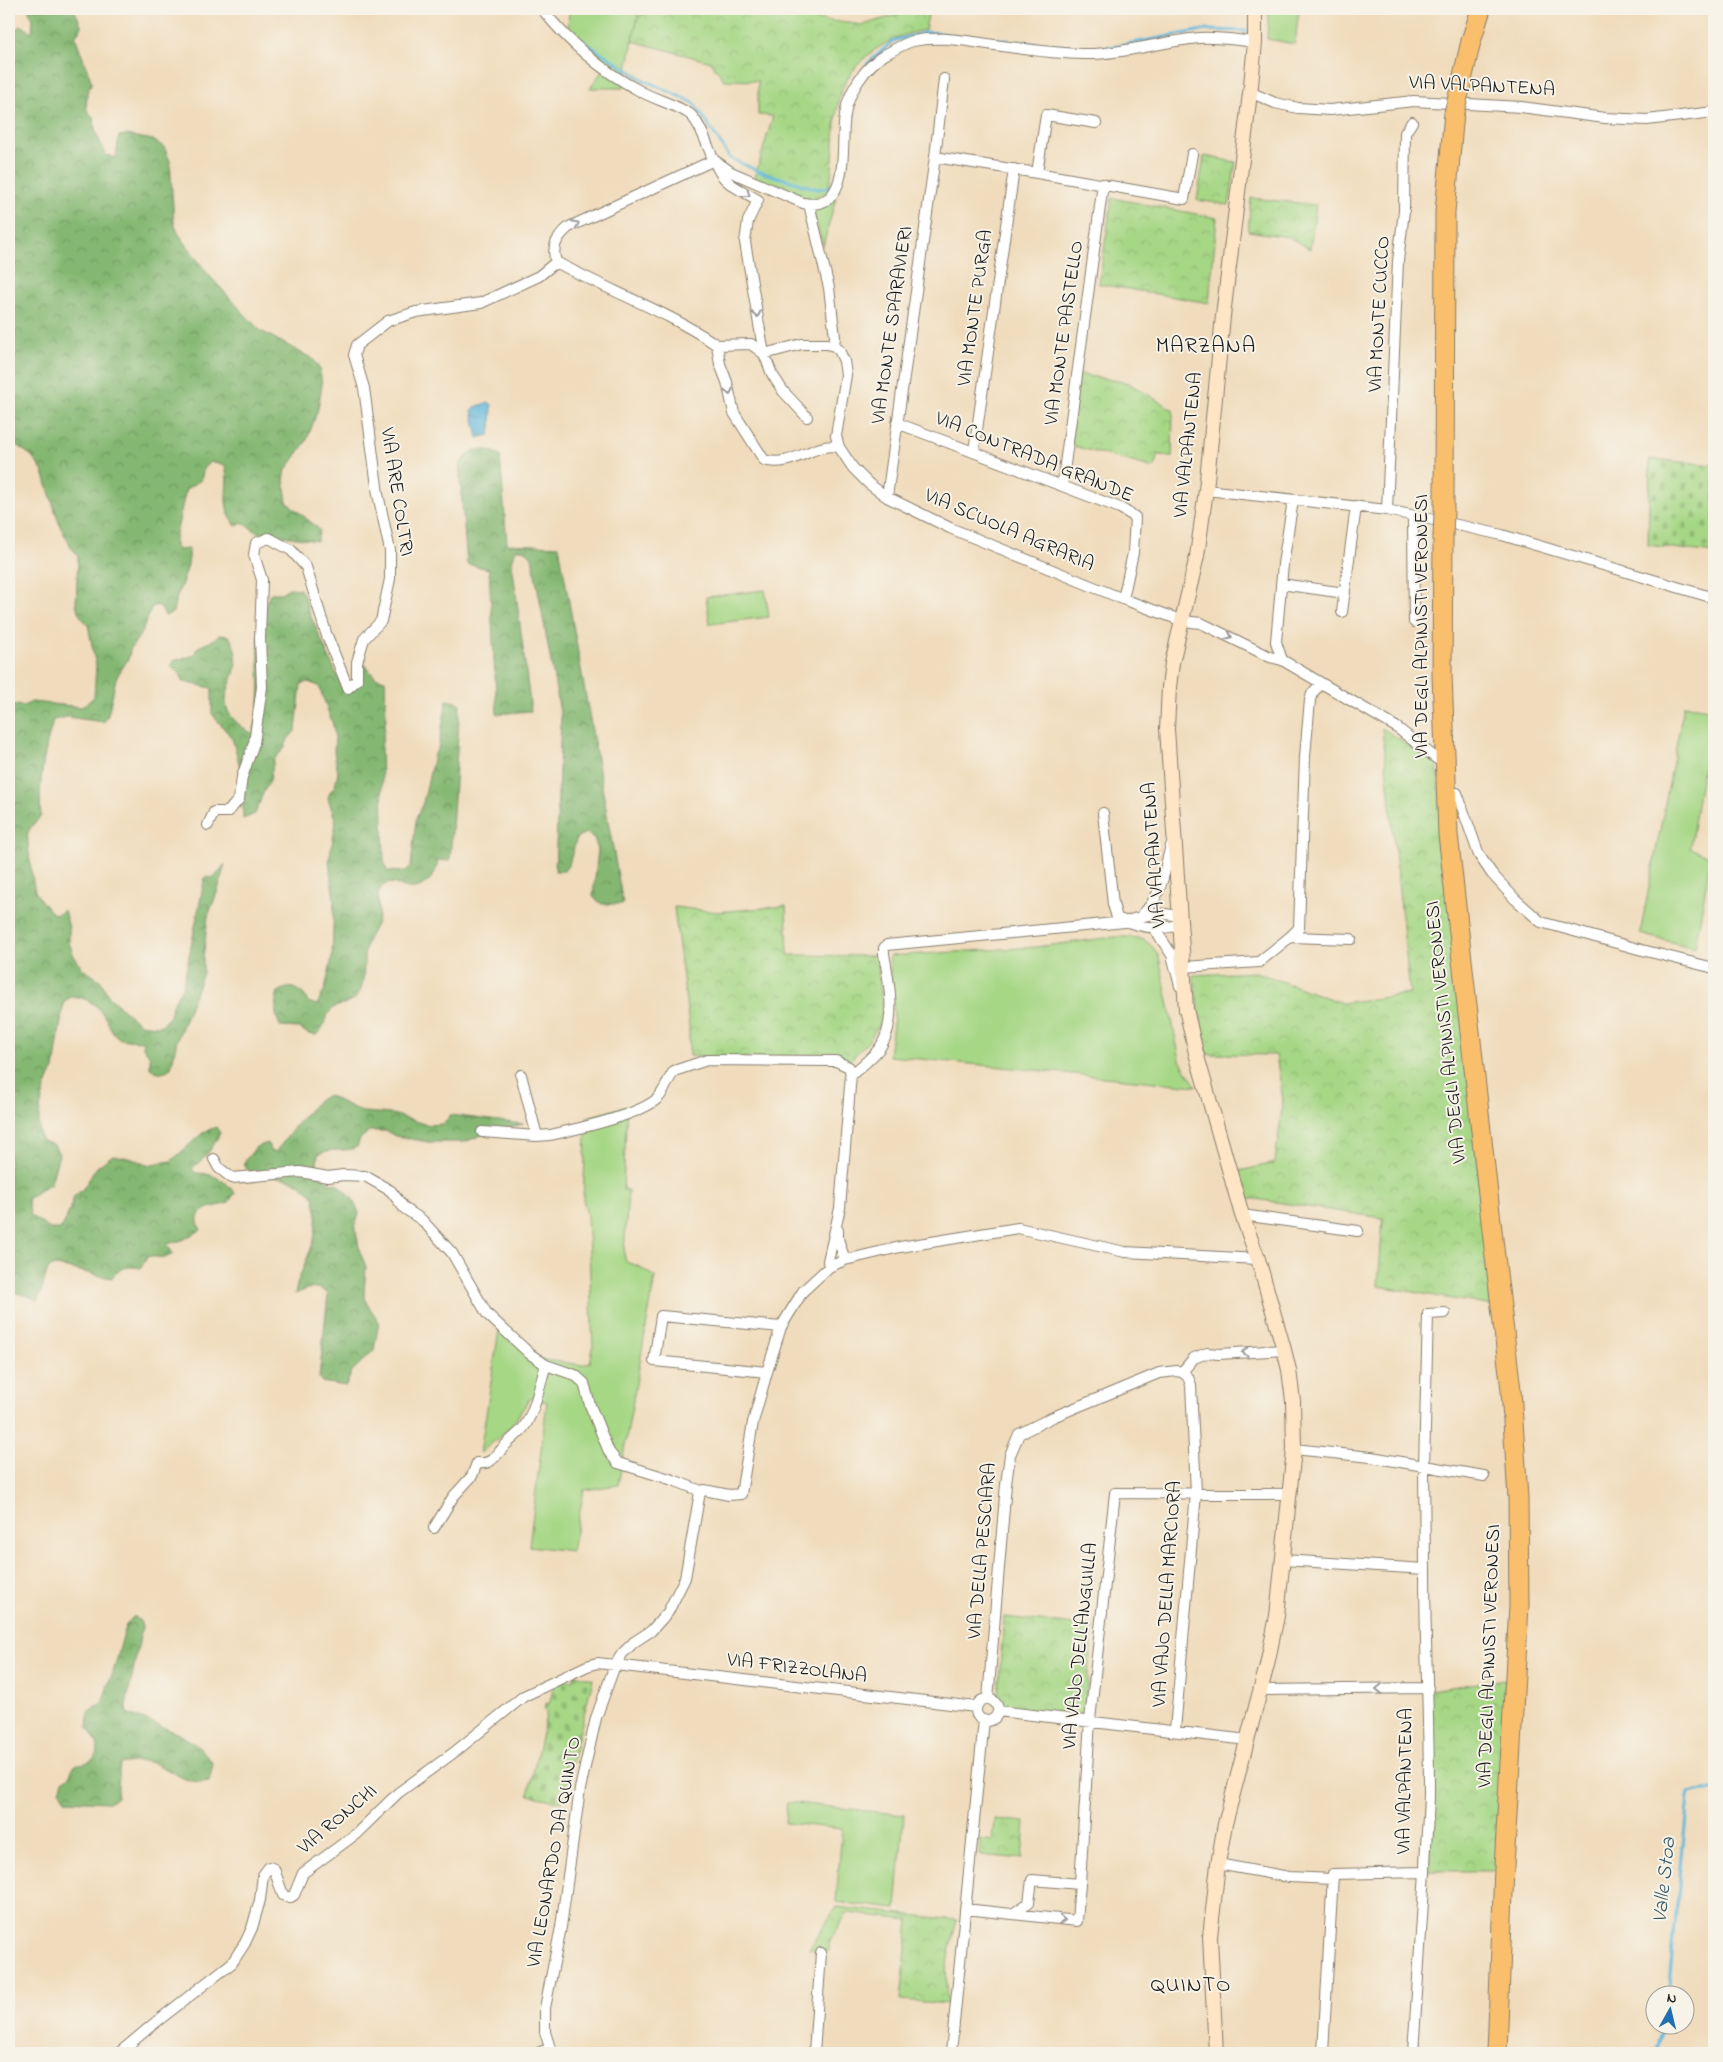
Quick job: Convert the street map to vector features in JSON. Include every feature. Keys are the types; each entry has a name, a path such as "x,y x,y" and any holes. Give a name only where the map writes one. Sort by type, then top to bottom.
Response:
{"highway":[{"name":"VIA DEGLI ALPINISTI VERONESI","path":"1481,9 1471,41 1454,113 1445,212 1443,683 1448,834 1494,1248 1512,1390 1518,1498 1519,1606 1504,1867 1497,2053"}],"street":[{"path":"542,9 559,30 614,77 646,95 691,115 707,141 714,160 725,179 758,200 748,221 745,242 764,354 772,374 782,391 808,417"},
{"name":"VIA VALPANTENA","path":"1216,2053 1210,1937 1218,1864 1225,1824 1261,1690 1277,1616 1294,1449 1293,1401 1284,1350 1258,1259 1242,1215 1196,1053 1186,1009 1167,729 1172,663 1197,556 1206,490 1221,334 1250,92 1255,42 1255,9"},
{"path":"714,160 730,172 809,204 824,202 836,189 844,163 845,115 852,92 865,73 884,56 912,41 932,39 962,41 1063,53 1104,54 1198,38 1223,38 1255,42"},
{"name":"VIA MONTE SPARAVIERI","path":"887,497 935,157 944,79"},
{"name":"VIA VALPANTENA","path":"1250,92 1275,103 1298,108 1330,110 1414,101 1521,107 1605,118 1647,120 1714,112"},
{"path":"1037,172 1046,115 1096,122"},
{"name":"VIA MONTE CUCCO","path":"1387,510 1398,261 1404,211 1405,133 1412,122"},
{"path":"935,157 1037,172 1184,199 1192,154"},
{"path":"714,160 569,227 559,235 553,251 556,262 589,280 674,318 717,345 751,344 764,354"},
{"name":"VIA MONTE PURGA","path":"974,451 1014,170"},
{"name":"VIA MONTE PASTELLO","path":"1062,486 1103,184"},
{"path":"809,204 829,288 835,338 834,346"},
{"name":"VIA ARE COLTRI","path":"208,825 214,812 228,812 239,799 242,777 254,743 262,687 260,638 262,580 254,555 256,542 269,538 291,550 306,567 326,633 348,688 357,680 357,662 364,639 381,621 390,579 390,551 378,494 364,388 354,355 357,344 388,321 416,312 481,303 539,276 556,262"},
{"path":"717,345 720,364 727,382 734,414 764,460 771,462 799,457 823,446 838,447 836,436 846,376 843,356 834,346 802,344 764,354"},
{"name":"VIA CONTRADA GRANDE","path":"898,423 1120,508 1135,517 1132,553 1123,599"},
{"name":"VIA SCUOLA AGRARIA","path":"838,447 853,468 869,484 887,497 950,528 1123,599 1183,621"},
{"path":"1206,490 1387,510 1502,535 1714,598"},
{"path":"1282,660 1276,642 1281,584 1292,500"},
{"path":"1342,612 1356,506"},
{"path":"1413,517 1414,622"},
{"path":"1281,584 1345,593"},
{"path":"1183,621 1201,623 1270,658 1282,660 1396,727 1437,759"},
{"path":"1183,967 1259,962 1290,937 1298,928 1305,756 1310,700 1320,684"},
{"path":"1457,793 1479,855 1492,874 1514,899 1541,922 1714,968"},
{"path":"850,1076 881,1046 889,1025 890,1005 884,954 884,948 888,945 1125,922 1141,916 1164,913 1180,920 1173,927 1154,928 1125,922 1116,918 1103,813"},
{"path":"1141,916 1154,902 1161,887 1167,857 1174,836"},
{"path":"1154,928 1172,955 1186,1009"},
{"path":"1290,937 1351,939"},
{"path":"482,1132 537,1136 576,1129 632,1113 651,1105 661,1096 674,1071 707,1060 836,1061 849,1067 850,1076 840,1208 829,1267"},
{"path":"521,1075 537,1136"},
{"path":"214,1159 219,1168 232,1178 300,1172 328,1177 342,1175 364,1176 391,1191 404,1208 422,1220 452,1253 487,1314 530,1354 546,1365 575,1375 584,1383 590,1405 608,1452 618,1463 701,1491 729,1495 741,1494 753,1422 781,1327 803,1291 829,1267 845,1260 900,1247 1018,1228 1125,1252 1258,1259"},
{"path":"1242,1215 1358,1231"},
{"path":"837,1224 838,1238 845,1260"},
{"name":"VIA VALPANTENA","path":"1218,1864 1289,1877 1333,1879 1333,1874 1425,1872 1429,1793 1428,1688 1425,1645 1424,1466 1428,1314 1445,1313"},
{"path":"767,1372 654,1361 662,1316 781,1327"},
{"path":"1182,1372 1194,1358 1207,1353 1284,1350"},
{"path":"434,1528 453,1498 472,1476 477,1463 484,1464 492,1461 523,1428 534,1408 546,1365"},
{"name":"VIA VAJO DELLA MARCIORA","path":"1175,1730 1196,1493 1190,1384 1188,1377 1182,1372"},
{"name":"VIA DELLA PESCIARA","path":"988,1699 1006,1484 1010,1455 1019,1434 1061,1414 1159,1373 1182,1372"},
{"path":"1294,1449 1371,1457 1484,1476"},
{"name":"VIA LEONARDO DA QUINTO","path":"538,2053 552,2051 545,2032 545,2008 559,1942 580,1788 596,1718 615,1665 622,1654 634,1642 651,1631 668,1612 685,1578 701,1491"},
{"name":"VIA VAJO DELL'ANGUILLA","path":"965,1909 1077,1921 1090,1720 1115,1493 1196,1493"},
{"path":"1196,1493 1290,1494"},
{"path":"1284,1560 1425,1569"},
{"name":"VIA RONCHI","path":"119,2053 158,2020 232,1963 252,1928 260,1900 265,1870 269,1867 274,1869 283,1894 289,1898 294,1895 303,1873 356,1834 398,1793 456,1751 524,1696 587,1666 597,1663 615,1665"},
{"name":"VIA FRIZZOLANA","path":"615,1665 976,1707"},
{"path":"1261,1690 1428,1688"},
{"path":"988,1699 994,1702 998,1711 993,1718 984,1720 976,1714 976,1707 979,1702 988,1699"},
{"path":"998,1711 1090,1720 1248,1740"},
{"path":"952,2053 984,1720"},
{"path":"1413,2053 1425,1872"},
{"path":"1323,2053 1333,1879"},
{"path":"1014,1913 1026,1907 1030,1899 1032,1880 1080,1884"},
{"path":"1030,1899 1034,1911 1041,1918"},
{"path":"814,2053 821,1952"}],"green space":[{"path":"28,9 74,9 82,27 75,36 92,83 88,89 86,108 93,118 96,133 106,155 116,158 119,136 126,135 153,140 164,147 170,161 174,223 178,233 207,273 261,331 313,359 320,370 322,385 318,409 307,440 286,470 284,480 287,502 320,530 317,541 257,532 242,522 236,526 226,503 227,482 225,466 211,462 204,467 201,480 186,489 174,543 178,550 189,549 189,557 186,573 173,612 165,616 161,608 156,605 151,608 142,632 131,648 128,659 116,678 108,715 104,722 67,717 53,720 42,768 40,791 41,816 28,832 31,871 35,891 44,904 56,915 64,910 69,928 69,942 74,956 83,969 101,981 109,997 140,1024 162,1025 170,1016 172,1005 183,986 205,877 214,878 225,864 208,916 203,973 177,1040 171,1068 161,1072 150,1068 150,1057 143,1047 143,1041 124,1040 117,1037 103,1014 91,1002 73,996 64,1001 54,1069 43,1094 39,1115 42,1141 54,1145 59,1154 51,1183 27,1199 31,1216 50,1229 61,1229 74,1196 82,1190 97,1167 113,1155 134,1159 146,1165 171,1161 204,1132 216,1127 220,1133 214,1144 204,1158 192,1169 196,1173 208,1174 218,1178 235,1193 228,1203 200,1213 198,1223 201,1230 182,1240 167,1244 173,1254 165,1258 147,1256 141,1268 121,1269 112,1278 51,1266 46,1274 37,1301 29,1296 13,1292 9,1295 9,704 23,706 32,702 82,707 94,697 96,666 88,625 79,614 76,604 78,556 60,526 43,472 32,456 9,440 9,157 14,131 10,107 9,33 20,26 32,33 33,19"},
{"path":"569,9 636,9 638,16 623,88 590,88 608,63 568,29"},
{"path":"656,9 754,11 863,25 916,9 929,10 925,30 911,33 884,44 872,52 851,73 839,99 828,191 810,202 755,177 773,116 758,115 758,81 724,80 711,62 633,41 638,16"},
{"path":"1269,9 1299,9 1295,44 1267,39"},
{"path":"1204,156 1236,162 1229,205 1197,200"},
{"path":"836,198 823,246 812,207"},
{"path":"1112,198 1217,218 1209,303 1099,284"},
{"path":"1251,198 1316,205 1310,249 1289,237 1248,231"},
{"path":"1078,374 1129,383 1173,410 1172,458 1158,454 1154,468 1070,445"},
{"path":"474,450 489,450 500,455 507,544 559,546 623,904 602,904 593,897 598,850 594,838 586,833 577,837 569,864 564,871 555,871 561,718 532,557 524,549 516,549 512,562 531,711 497,714 489,569 467,564 459,464"},
{"path":"1650,459 1714,465 1714,553 1648,545"},
{"path":"289,588 300,589 306,600 308,610 344,691 353,691 354,679 363,663 375,677 385,680 386,718 381,748 384,861 387,871 405,872 411,866 416,819 423,803 434,755 438,749 447,700 460,703 450,861 438,860 433,876 420,887 408,888 390,883 381,888 378,895 378,918 367,942 359,994 353,1000 333,1008 321,1030 316,1035 308,1034 300,1028 281,1027 276,1014 276,1006 277,993 286,988 299,990 308,1002 317,1005 325,989 332,958 334,900 329,861 336,822 328,798 335,786 338,772 334,752 335,738 333,725 319,686 308,682 301,684 296,730 288,739 284,749 274,759 270,780 255,814 243,819 243,783 237,755 232,738 212,714 212,688 183,682 181,676 171,666 175,660 193,656 198,647 210,642 219,635 229,636 236,651 236,665 226,699 227,710 236,721 253,734 259,708 259,633 261,619 271,593 281,593"},
{"path":"765,590 769,617 710,624 706,597"},
{"path":"1684,705 1714,710 1714,749 1706,749 1690,848 1711,857 1695,948 1640,934"},
{"path":"1382,728 1436,763 1493,1306 1378,1286 1383,1218 1248,1198 1239,1171 1275,1163 1283,1100 1276,1055 1207,1054 1193,975 1256,972 1342,1003 1410,994"},
{"path":"786,906 788,955 877,956 884,1018 867,1043 850,1060 689,1056 689,1026 674,907 717,912"},
{"path":"1113,937 1129,937 1146,941 1159,957 1180,1060 1196,1086 889,1056 894,1016 889,956 1036,947"},
{"path":"327,1095 362,1112 393,1114 427,1125 444,1124 450,1115 523,1124 486,1133 465,1142 428,1142 395,1136 386,1131 369,1131 360,1139 357,1147 318,1154 317,1164 327,1182 338,1184 352,1198 359,1213 355,1227 360,1252 366,1267 364,1293 367,1304 379,1322 374,1350 352,1371 346,1386 322,1382 319,1378 328,1294 316,1288 295,1294 298,1281 314,1241 317,1217 314,1196 292,1180 262,1176 250,1172 244,1162 256,1147 268,1143 270,1151 275,1152 305,1114"},
{"path":"627,1106 623,1190 628,1190 624,1254 626,1262 638,1266 655,1277 618,1485 584,1490 572,1551 529,1546 547,1402 530,1398 511,1427 480,1453 499,1330 541,1359 581,1365 590,1363 593,1347 589,1251 587,1216 583,1199 587,1117"},
{"path":"134,1616 140,1621 142,1627 126,1706 127,1713 174,1732 196,1745 213,1764 209,1781 192,1781 152,1763 132,1762 120,1764 117,1797 108,1802 65,1800 60,1790 63,1781 70,1776 75,1765 90,1761 97,1754 97,1744 87,1727 89,1711 101,1705 115,1666 126,1625"},
{"path":"1004,1617 1093,1627 1084,1715 1004,1707 998,1695"},
{"path":"575,1674 593,1679 562,1802 528,1795 547,1711 544,1710 546,1703 549,1704 555,1682 558,1678 573,1681"},
{"path":"1505,1679 1496,1871 1429,1871 1430,1690"},
{"path":"787,1802 904,1815 896,1909 836,1902 842,1829 785,1823"},
{"path":"995,1819 1025,1822 1022,1859 979,1855 980,1839 993,1841"},
{"path":"836,1907 957,1920 949,1951 946,1982 948,2004 901,2000 909,1920 847,1913 830,1940 829,1951 809,1949"}],"water":[{"path":"489,402 492,405 489,435 478,438 472,410"}],"waterway":[{"path":"1018,42 1085,48 1111,47 1203,30 1251,31"},
{"path":"567,31 644,80 694,103 730,158 758,171 817,189 831,187 832,185"},
{"path":"867,64 893,41 928,32 953,35"},
{"path":"964,36 1008,40"},
{"name":"Valle Stoa","path":"1669,1984 1688,1797 1689,1793 1714,1790"},
{"name":"Valle Stoa","path":"1656,2053 1661,2034"}],"district":[{"name":"MARZANA","path":"1206,347"},
{"name":"QUINTO","path":"1191,1986"}]}
